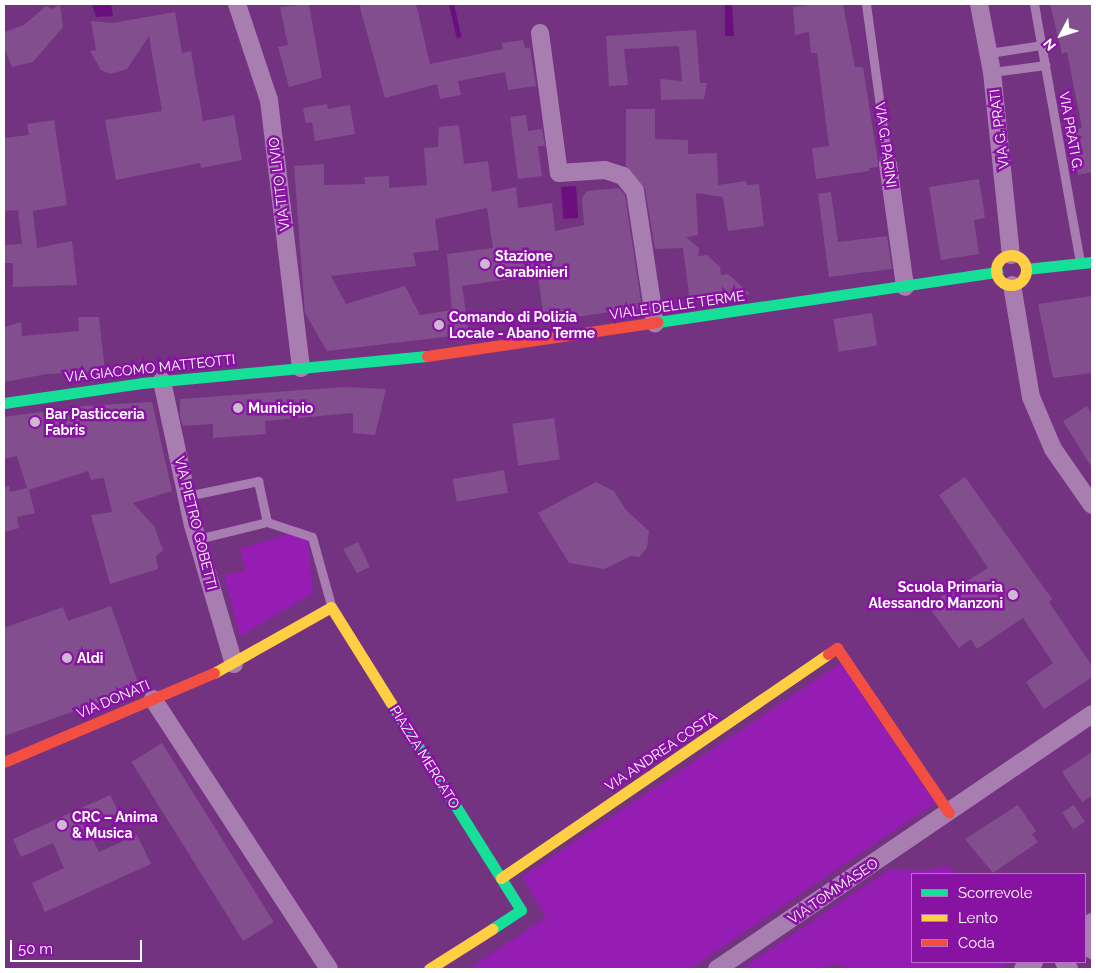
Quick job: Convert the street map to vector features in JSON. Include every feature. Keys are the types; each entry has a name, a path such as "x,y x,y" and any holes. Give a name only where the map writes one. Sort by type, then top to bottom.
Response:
{"street":[{"name":"VIA TITO LIVIO","path":"237,4 269,100 301,368"},
{"name":"VIA G. PRATI","path":"980,4 992,72 1011,255"},
{"path":"540,33 559,173 605,170 623,176 635,191 655,323"},
{"name":"VIA G. PARINI","path":"888,164 905,286"},
{"path":"1011,255 1023,261 1026,269 1023,280 1012,285 1004,283 997,272 1000,260 1011,255"},
{"path":"1026,269 1092,262"},
{"name":"VIALE DELLE TERME","path":"301,368 413,358 997,272"},
{"path":"1012,285 1031,397 1053,449 1092,505"},
{"name":"VIA GIACOMO MATTEOTTI","path":"4,403 162,381 301,368"},
{"name":"VIA PIETRO GOBETTI","path":"162,381 197,538 234,664"},
{"path":"234,664 332,608"},
{"name":"PIAZZA MERCATO","path":"332,608 521,910 429,969"},
{"name":"VIA ANDREA COSTA","path":"501,878 837,648 949,813"},
{"name":"VIA DONATI","path":"4,762 234,664"},
{"path":"152,698 329,969"},
{"name":"VIA TOMMASEO","path":"717,969 1092,714"}],"lane":[{"name":"VIA G. PARINI","path":"866,4 888,164"},
{"name":"VIA PRATI G.","path":"1034,4 1080,263"},
{"path":"989,53 1042,45"},
{"path":"992,72 1046,65"},
{"path":"187,496 258,481 267,522"},
{"path":"197,538 267,522 312,537 332,608"}],"shaded area":[{"path":"92,4 111,4 113,16 96,17"},
{"path":"725,4 732,4 734,36 725,36"},
{"path":"576,186 578,218 563,219 561,187"},
{"path":"292,533 308,540 313,593 240,636 224,575 245,571 240,549"},
{"path":"841,663 935,803 690,969 469,969 546,917 522,877"},
{"path":"947,866 958,873 911,873 911,963 1007,963 998,969 847,969 838,963 819,969 741,969 890,869 921,871"}],"building":[{"path":"60,4 63,27 33,62 12,67 4,48 4,32 24,25 46,6 53,9"},
{"path":"309,4 322,78 289,87 278,47 288,45 280,7"},
{"path":"359,4 416,4 430,64 503,49 502,43 523,40 525,48 530,48 536,86 508,90 505,72 458,81 461,95 440,99 437,84 385,98"},
{"path":"843,4 855,67 863,67 878,167 869,168 869,171 816,179 812,148 829,146 817,53 811,53 809,32 795,35 793,7"},
{"path":"1050,4 1092,4 1092,172 1078,175 1071,130 1082,128 1067,52 1062,54"},
{"path":"175,12 182,53 191,51 203,121 234,115 242,160 201,168 200,163 116,180 105,120 162,111 149,36 127,69 110,74 101,70 90,51 96,50 91,21 113,23"},
{"path":"696,30 700,83 707,83 704,99 661,100 660,79 682,81 679,46 624,49 628,85 609,86 606,36"},
{"path":"327,104 328,109 350,105 355,134 315,141 312,122 306,123 303,108"},
{"path":"626,109 655,109 655,139 688,140 688,154 717,153 718,185 746,181 747,185 759,184 764,226 728,231 723,197 696,193 698,235 686,237 699,248 698,256 707,255 720,267 721,275 728,274 750,294 690,302 683,248 655,249 645,189 626,166"},
{"path":"526,115 528,131 542,129 545,146 538,146 542,176 518,179 510,117"},
{"path":"54,120 67,205 33,211 37,248 72,241 77,285 13,287 13,263 4,263 4,245 22,244 18,210 4,211 4,138 29,135 27,124"},
{"path":"459,125 464,164 488,161 492,192 516,187 518,208 552,203 555,231 584,225 582,198 587,191 619,188 625,195 642,308 544,321 538,275 462,286 469,334 327,351 305,313 294,166 324,164 324,185 365,184 364,177 389,176 389,188 427,185 424,148 438,147 439,127","holes":["487,208 493,248 447,254 452,310 420,315 405,286 346,304 331,276 416,266 413,253 439,250 435,219"]},
{"path":"979,179 985,218 974,220 979,254 941,260 929,187"},
{"path":"831,192 838,242 887,236 892,269 829,277 818,194"},
{"path":"1092,296 1092,373 1053,378 1038,304"},
{"path":"872,313 877,346 839,352 833,319"},
{"path":"78,317 99,317 105,371 47,374 4,382 4,327 21,322 22,336 79,331"},
{"path":"345,387 386,389 375,435 353,433 353,413 265,421 266,434 213,438 213,424 183,426 180,416 180,399"},
{"path":"152,402 172,491 133,503 154,526 163,550 156,556 158,569 110,584 91,515 112,512 104,478 91,480 88,471 29,490 35,513 17,517 19,528 4,532 4,487 9,486 10,492 27,488 17,456 4,459 4,417 84,406"},
{"path":"1087,406 1092,415 1092,468 1063,421"},
{"path":"554,418 560,460 518,465 512,424"},
{"path":"504,470 508,493 457,502 453,479"},
{"name":"Scuola Primaria Alessandro Manzoni","path":"965,477 1052,599 1049,602 1092,666 1092,677 1044,709 1026,682 1053,663 1023,618 977,649 971,639 959,648 927,605 988,568 939,495"},
{"path":"596,482 614,491 626,510 649,531 647,548 639,557 631,556 604,569 569,563 538,513"},
{"path":"358,542 370,567 357,573 343,549"},
{"name":"Aldi","path":"111,606 140,688 4,736 4,628 63,607 68,621"},
{"path":"162,743 274,922 243,941 131,762"},
{"path":"1092,752 1092,796 1082,802 1062,772"},
{"path":"110,795 119,813 86,827 99,852 137,835 151,864 45,912 32,883 64,868 53,843 21,857 13,839"},
{"path":"1018,805 1036,831 1032,834 1038,842 993,873 965,839"},
{"path":"1074,805 1085,822 1073,829 1062,813"}],"waterway":[{"path":"451,4 458,35"}],"traffic: fast":[{"path":"1026,269 1092,262"},
{"path":"658,322 997,272"},
{"path":"4,403 142,383 427,356"},
{"path":"391,703 521,910 492,929"}],"traffic: slow":[{"path":"1011,255 1022,259 1026,270 1022,281 1011,285 1000,281 996,270 1000,259 1011,255"},
{"path":"214,673 331,607 391,703"},
{"path":"501,878 828,654"},
{"path":"429,969 492,929"}],"traffic: jam":[{"path":"427,356 658,322"},
{"path":"828,654 837,648 949,813"},
{"path":"4,762 214,673"}],"place":[{"name":"Stazione Carabinieri","path":"485,264"},
{"name":"Comando di Polizia Locale - Abano Terme","path":"439,325"},
{"name":"Municipio","path":"238,408"},
{"name":"Bar Pasticceria Fabris","path":"35,422"},
{"name":"Scuola Primaria Alessandro Manzoni","path":"1013,595"},
{"name":"Aldi","path":"67,658"},
{"name":"CRC – Anima & Musica","path":"62,825"}]}
